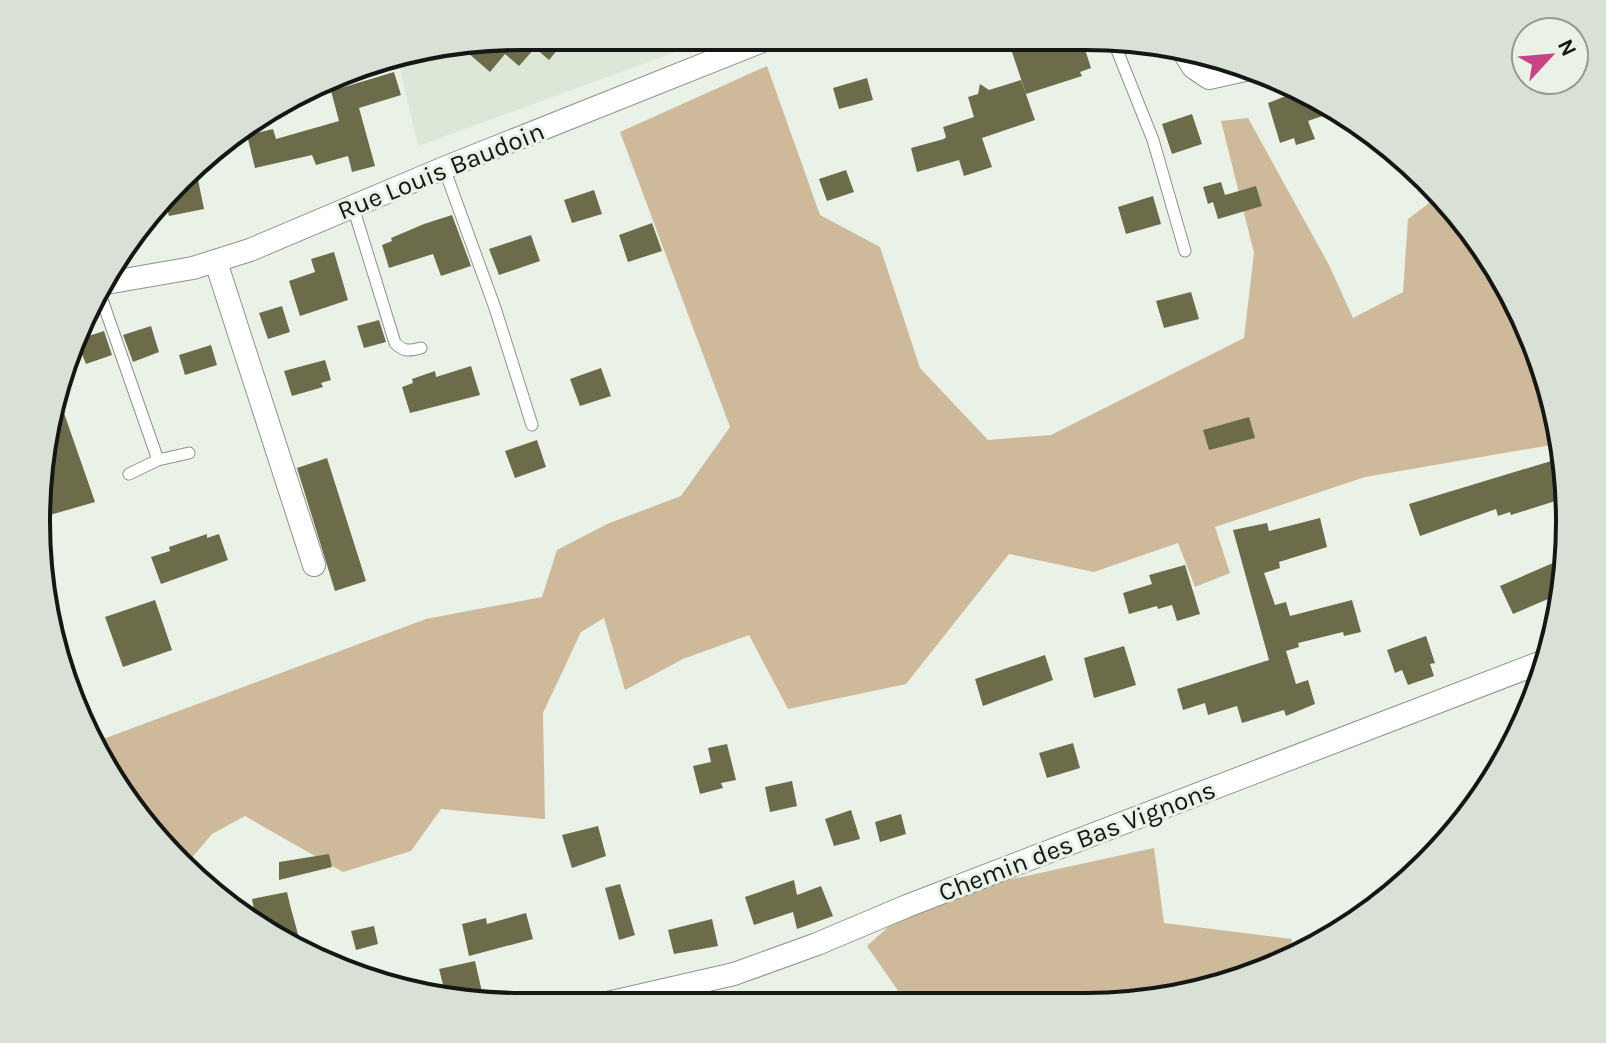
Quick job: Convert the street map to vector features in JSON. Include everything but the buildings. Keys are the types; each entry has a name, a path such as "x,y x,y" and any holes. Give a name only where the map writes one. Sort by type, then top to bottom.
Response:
{"street":[{"name":"Rue Louis Baudoin","path":"116,281 216,262 740,50"},
{"path":"1190,62 1209,78 1230,73"},
{"path":"216,262 314,565"},
{"name":"Chemin des Bas Vignons","path":"651,993 734,974 803,949 907,906 1533,665"}],"lane":[{"path":"1117,51 1153,140 1185,251"},
{"path":"444,168 495,308 532,425"},
{"path":"353,207 395,343 402,350 421,348"},
{"path":"104,304 158,460"},
{"path":"129,474 158,460 189,453"}],"shaded area":[{"path":"681,50 418,146 399,66 491,51"},
{"path":"767,66 820,215 880,247 920,368 988,440 1051,435 1244,338 1254,253 1221,121 1248,118 1329,265 1353,318 1403,292 1408,219 1431,202 1477,260 1507,313 1531,370 1550,445 1365,477 1215,527 1230,573 1195,587 1178,543 1094,572 1009,554 906,684 788,709 749,635 683,659 625,690 604,618 581,632 543,713 545,819 441,809 411,851 343,872 245,816 212,834 191,858 147,809 104,739 426,619 542,597 557,550 607,524 681,496 730,427 620,132"},
{"path":"1154,848 1164,923 1292,939 1291,945 1207,977 1146,989 1084,993 900,993 867,946 908,909 1003,881"}]}
